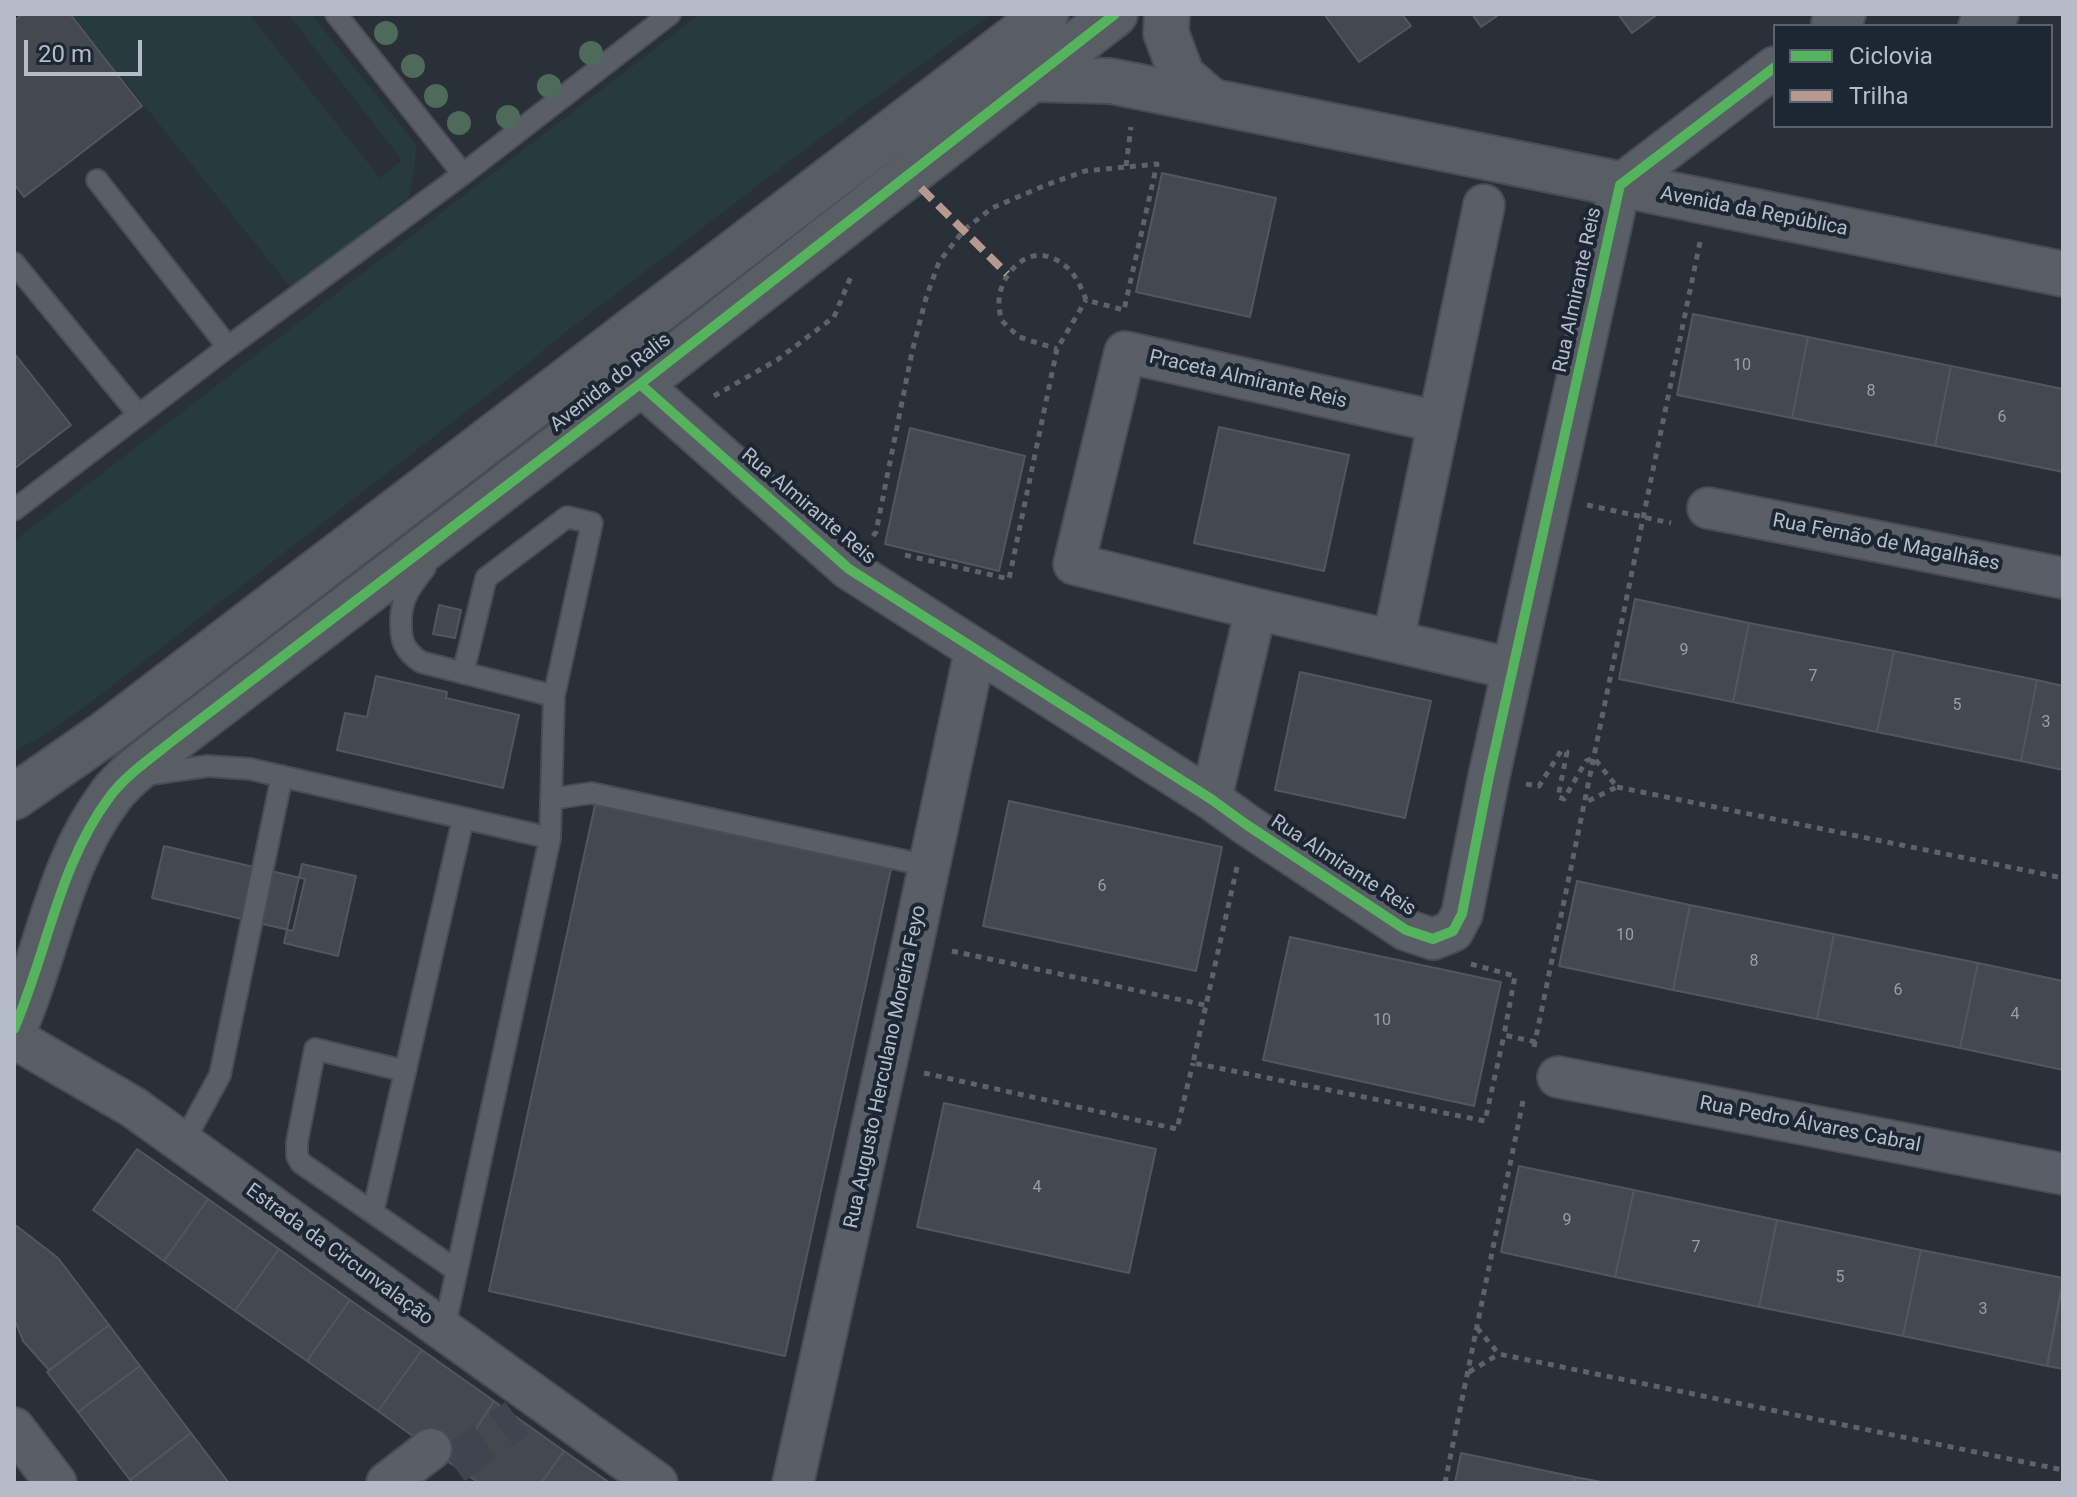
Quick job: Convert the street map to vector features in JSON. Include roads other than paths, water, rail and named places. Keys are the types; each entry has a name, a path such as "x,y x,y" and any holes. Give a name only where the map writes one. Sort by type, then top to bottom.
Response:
{"street":[{"name":"Avenida do Ralis","path":"14,797 117,724 1046,14"},
{"name":"Avenida do Ralis","path":"14,1029 28,996 60,892 80,845 111,795 128,777 1115,14"},
{"path":"1167,14 1166,33 1182,76 1211,101"},
{"path":"1620,185 1773,69"},
{"name":"Avenida da República","path":"1031,79 1111,81 2063,274"},
{"name":"Rua Almirante Reis","path":"640,384 849,569 1211,799 1406,930 1433,939 1453,931 1462,914 1620,185"},
{"path":"1393,641 1484,205"},
{"name":"Praceta Almirante Reis","path":"1439,422 1125,352 1074,564 1513,669"},
{"name":"Rua Fernão de Magalhães","path":"1708,508 2063,578"},
{"path":"1211,799 1256,609"},
{"name":"Rua Augusto Herculano Moreira Feyo","path":"793,1483 975,651"},
{"name":"Estrada da Circunvalação","path":"14,1038 133,1107 444,1330 518,1401 657,1483"},
{"name":"Rua Pedro Álvares Cabral","path":"1539,1073 2063,1174"},
{"path":"14,1428 56,1483"},
{"path":"387,1483 438,1466"}],"lane":[{"path":"336,14 463,174"},
{"path":"14,510 463,174 670,14"},
{"path":"97,180 228,347"},
{"path":"14,263 139,415"},
{"path":"465,517 410,587 400,608 401,639 408,653 421,662 554,696"},
{"path":"444,1330 550,838 554,696 592,523 567,517 486,578 463,673"},
{"path":"128,777 208,766 250,769 550,838"},
{"path":"183,1143 220,1075 282,776"},
{"path":"551,799 591,793 929,866"},
{"path":"373,1212 463,819"},
{"path":"405,1071 315,1049 297,1156 301,1163 456,1270"}],"tunnel":[{"path":"453,1465 517,1418"}]}
